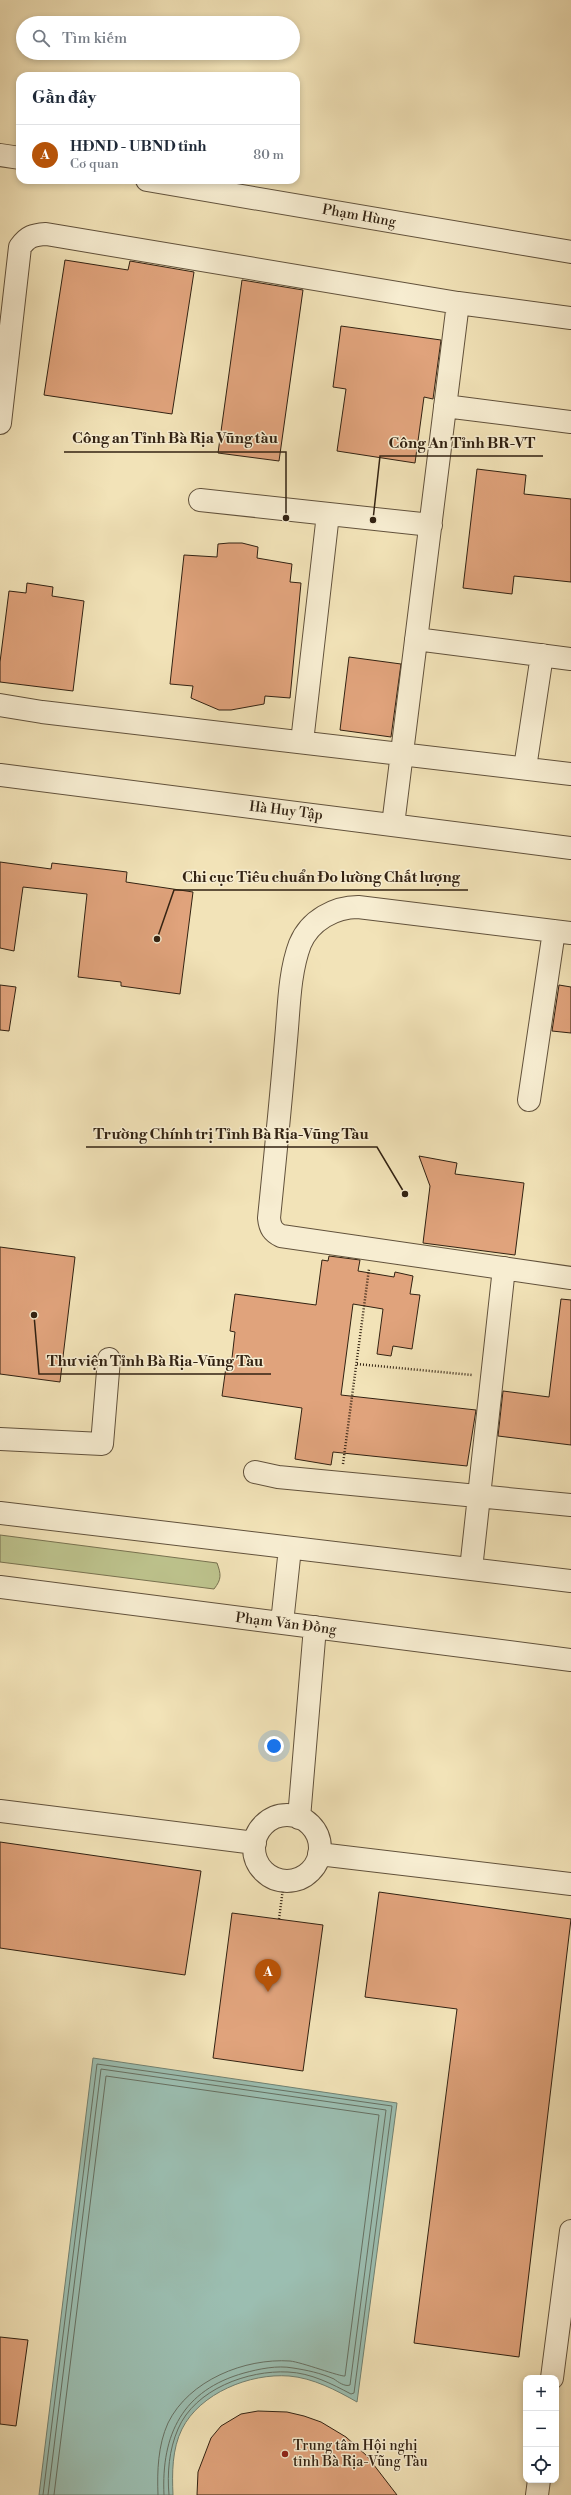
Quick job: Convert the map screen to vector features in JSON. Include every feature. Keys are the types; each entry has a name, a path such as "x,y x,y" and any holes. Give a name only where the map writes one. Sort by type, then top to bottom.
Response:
{"street":[{"path":"0,155 16,157"},
{"name":"Phạm Hùng","path":"171,184 571,252"},
{"path":"0,423 20,247 26,239 33,234 46,234 458,303 571,318"},
{"path":"393,825 458,303"},
{"path":"445,406 570,416"},
{"path":"200,500 431,525"},
{"path":"302,742 328,514"},
{"path":"416,639 571,659"},
{"path":"525,768 542,655"},
{"path":"0,705 42,712 571,774"},
{"name":"Hà Huy Tập","path":"0,775 571,848"},
{"path":"529,1100 562,932 345,907 322,918 306,933 300,944 292,983 270,1226 274,1233 281,1236 571,1278"},
{"path":"471,1569 504,1268"},
{"path":"0,1439 102,1444 109,1359"},
{"path":"256,1472 278,1477 571,1505"},
{"path":"0,1514 571,1581"},
{"path":"282,1623 290,1548"},
{"name":"Phạm Văn Đồng","path":"0,1588 571,1660"},
{"path":"299,1818 315,1627"},
{"path":"0,1811 255,1843"},
{"path":"286,1815 299,1818 312,1827 317,1835 319,1854 310,1872 302,1878 284,1881 271,1878 263,1871 257,1862 254,1851 259,1830 266,1822 275,1817 286,1815"},
{"path":"319,1854 571,1884"},
{"path":"552,2375 571,2231"},
{"path":"537,2495 539,2483"}],"path":[{"path":"341,1482 372,1250"},
{"path":"357,1364 492,1377"},
{"path":"279,1919 284,1881"}],"green space":[{"path":"0,1535 217,1563 220,1579 214,1589 0,1562"}],"water":[{"path":"93,2058 397,2103 357,2402 316,2382 289,2376 258,2378 228,2388 213,2396 201,2405 190,2416 182,2429 174,2453 173,2495 39,2495"}],"building":[{"path":"65,260 128,270 130,261 194,272 172,414 44,395"},
{"path":"242,280 303,290 279,461 218,453"},
{"path":"341,326 441,340 433,399 424,397 415,463 337,451 346,389 333,387"},
{"path":"477,469 526,475 524,494 571,499 571,582 514,576 512,594 463,588"},
{"path":"242,543 258,547 257,558 292,564 290,582 301,583 290,698 265,696 264,704 231,710 219,710 191,698 193,686 170,684 184,555 217,557 218,544"},
{"path":"27,583 53,587 52,596 84,601 73,691 0,682 0,662 9,591 26,593"},
{"path":"349,657 401,664 391,737 340,730"},
{"path":"0,862 51,869 52,863 127,872 126,882 193,892 180,994 121,986 121,982 78,977 87,894 23,887 14,951 0,948"},
{"path":"0,985 16,987 9,1031 0,1030"},
{"path":"559,985 571,987 571,1033 552,1031"},
{"path":"419,1156 457,1163 455,1174 524,1183 515,1255 423,1243 430,1186"},
{"path":"0,1247 75,1257 60,1382 0,1374"},
{"path":"329,1256 360,1260 358,1271 394,1277 395,1272 413,1276 410,1294 420,1295 412,1349 393,1346 391,1356 377,1354 383,1309 353,1304 341,1395 476,1410 467,1466 333,1452 331,1465 295,1459 302,1408 222,1396 226,1367 231,1367 235,1332 230,1331 235,1294 316,1305 322,1260 328,1261"},
{"path":"561,1299 571,1300 571,1445 498,1436 503,1391 549,1397"},
{"path":"0,1842 201,1871 185,1975 0,1948"},
{"path":"379,1892 571,1919 519,2357 414,2343 457,2009 365,1997"},
{"path":"232,1913 323,1925 303,2071 213,2058"},
{"path":"0,2337 28,2340 16,2426 0,2424"},
{"name":"Trung tâm Hội nghị tỉnh Bà Rịa-Vũng Tàu","path":"258,2411 287,2412 304,2416 321,2422 346,2437 367,2456 397,2495 197,2495 198,2472 211,2438 221,2426 241,2414"}],"place":[{"name":"Công an Tỉnh Bà Rịa Vũng tàu","path":"286,518"},
{"name":"Công An Tỉnh BR-VT","path":"373,520"},
{"name":"Chi cục Tiêu chuẩn Đo lường Chất lượng","path":"157,939"},
{"name":"Trường Chính trị Tỉnh Bà Rịa-Vũng Tàu","path":"405,1194"},
{"name":"Thư viện Tỉnh Bà Rịa-Vũng Tàu","path":"34,1315"},
{"name":"HĐND - UBND tỉnh","path":"268,1992"},
{"name":"Trung tâm Hội nghị tỉnh Bà Rịa-Vũng Tàu","path":"285,2454"}]}
